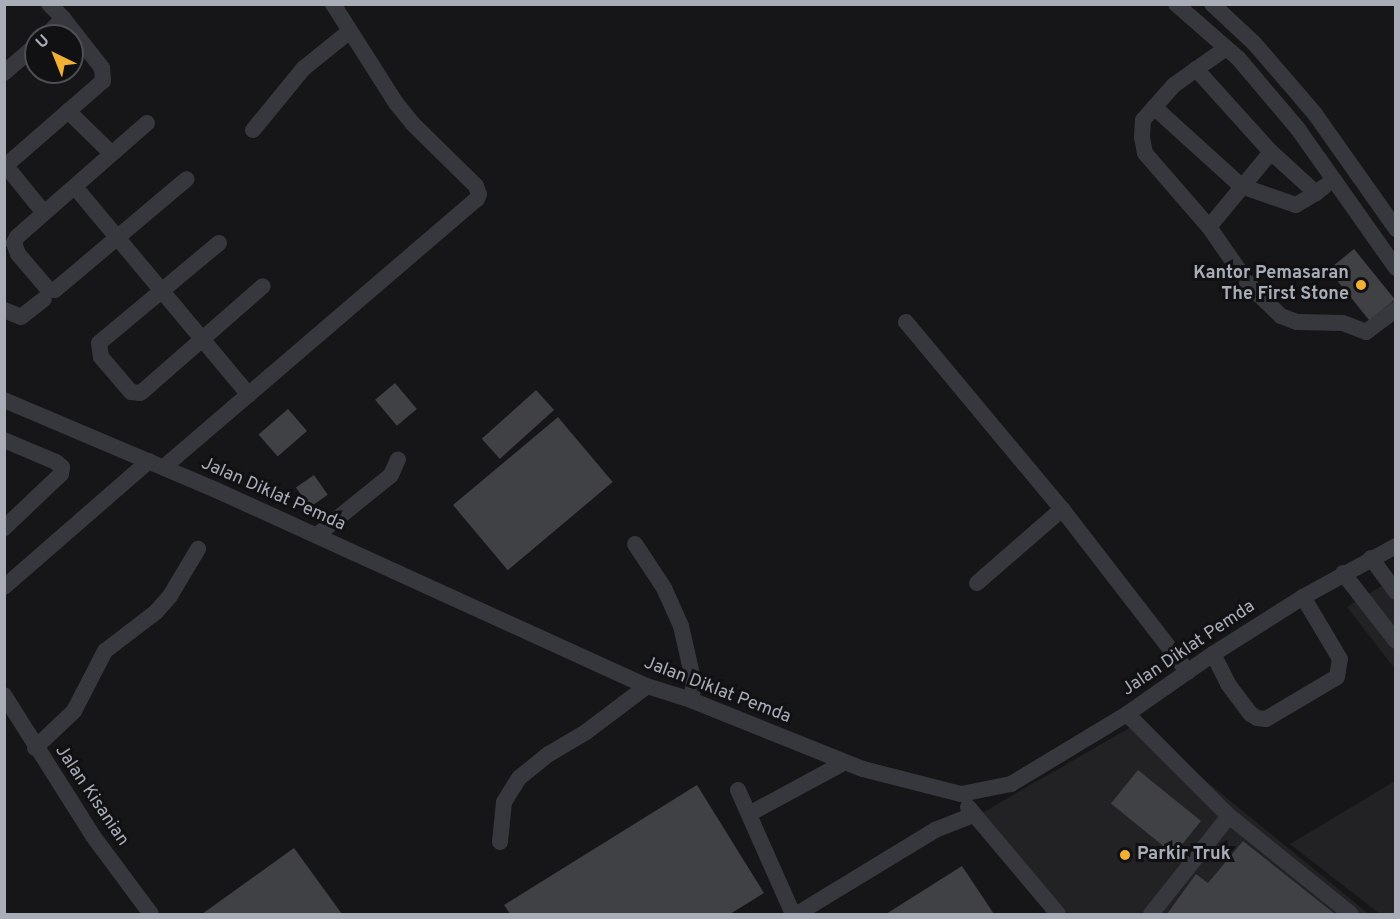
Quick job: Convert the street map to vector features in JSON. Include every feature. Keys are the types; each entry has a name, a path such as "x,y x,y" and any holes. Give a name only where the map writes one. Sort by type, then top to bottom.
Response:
{"street":[{"path":"44,213 5,166 99,86 104,74 102,68 63,18 49,4"},
{"path":"4,587 246,391 477,199 479,194 476,186 413,124 396,103 333,4"},
{"path":"1176,4 1238,58 1298,129 1395,268"},
{"path":"1212,4 1254,43 1315,114 1395,229"},
{"path":"57,24 63,18"},
{"path":"253,130 297,75 350,31"},
{"path":"1226,48 1174,85 1143,120 1142,138 1145,153 1209,227 1250,286 1281,316 1297,322 1343,323 1366,332 1395,309"},
{"path":"4,73 24,56"},
{"path":"1196,69 1271,152 1316,193"},
{"path":"1154,107 1241,186 1296,205 1332,180"},
{"path":"68,111 111,153"},
{"path":"147,123 17,237 15,248 51,291 58,288 116,236 187,179"},
{"path":"1209,227 1271,152"},
{"path":"75,187 246,391"},
{"path":"219,243 99,344 101,357 131,392 140,393 263,286"},
{"path":"4,310 21,317 44,298"},
{"path":"906,322 1062,509 1188,672"},
{"name":"Jalan Diklat Pemda","path":"4,400 317,535 647,686 691,700 845,762 961,794 1011,784 1127,714 1213,654 1303,597 1395,546"},
{"path":"4,440 56,462 62,467 61,474 4,528"},
{"path":"317,535 391,475 398,459"},
{"path":"977,583 1062,509"},
{"path":"635,544 664,588 681,626 694,683 691,700"},
{"path":"35,748 74,711 105,651 156,612 170,597 198,549"},
{"path":"1371,558 1395,592"},
{"path":"1344,573 1395,641"},
{"path":"1213,654 1228,684 1251,714 1257,718 1266,719 1337,677 1340,660 1303,597"},
{"path":"500,842 504,802 519,778 549,754 586,732 647,686"},
{"name":"Jalan Kisanian","path":"4,695 35,748 93,836 151,915"},
{"path":"1127,714 1229,816 1351,915"},
{"path":"748,814 845,762"},
{"path":"738,790 795,915 935,830 973,815"},
{"path":"961,794 973,815 1058,915"},
{"path":"1151,915 1229,816"}],"shaded area":[{"path":"1395,578 1395,669 1347,607"},
{"path":"1136,724 1369,914 1068,914 982,813"},
{"path":"1395,781 1395,914 1380,914 1290,844"}],"building":[{"name":"Kantor Pemasaran The First Stone","path":"1354,249 1395,300 1369,320 1328,270"},
{"path":"395,383 417,409 397,426 375,400"},
{"path":"536,390 554,410 500,459 482,439"},
{"path":"288,409 307,431 278,456 259,435"},
{"path":"558,417 613,482 508,570 453,505"},
{"path":"314,475 328,495 310,507 296,488"},
{"path":"1138,770 1201,821 1174,854 1111,803"},
{"path":"697,785 764,893 730,914 510,914 504,905"},
{"path":"1243,841 1335,914 1167,914 1196,874 1208,883"},
{"path":"294,848 342,914 202,914"},
{"path":"962,866 994,914 886,914"}],"place":[{"name":"Kantor Pemasaran The First Stone","path":"1361,285"},
{"name":"Parkir Truk","path":"1125,855"}]}
